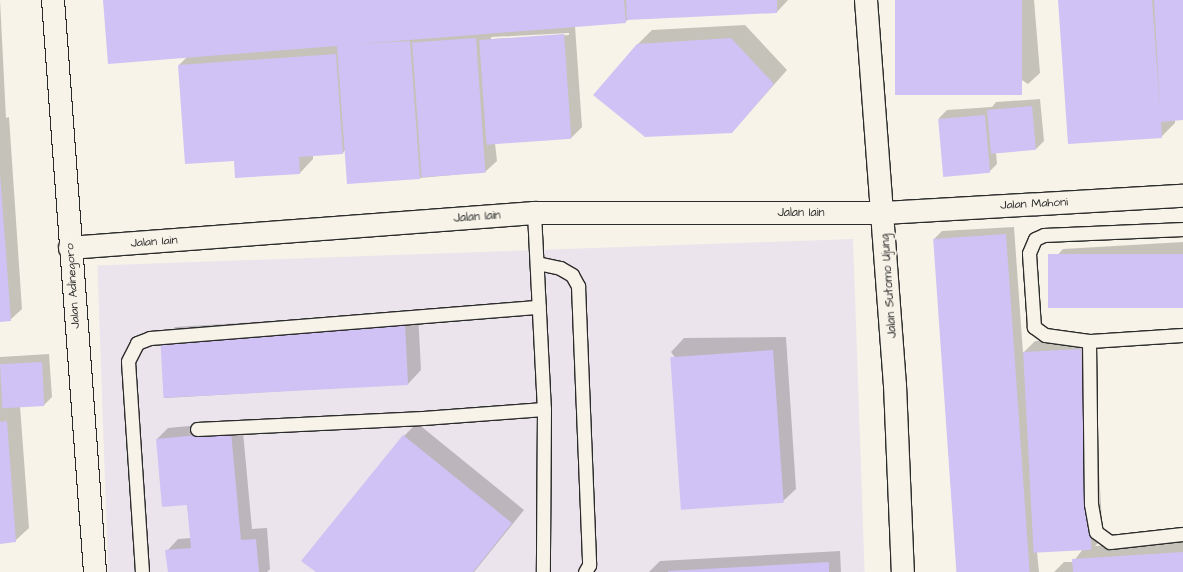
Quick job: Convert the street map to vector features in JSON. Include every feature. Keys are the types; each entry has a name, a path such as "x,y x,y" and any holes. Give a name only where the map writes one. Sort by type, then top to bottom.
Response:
{"street":[{"name":"Jalan Adinegoro","path":"53,0 70,248 95,572"},
{"name":"Jalan Sutomo Ujung","path":"866,0 884,213 895,385 903,572"},
{"name":"Jalan Mahoni","path":"884,213 1183,196"},
{"name":"Jalan Iain","path":"70,248 534,213 884,213"}],"lane":[{"path":"534,213 544,409 543,572"},
{"path":"1183,229 1044,235 1035,239 1029,253 1034,327 1046,335 1089,341 1183,335"},
{"path":"537,263 560,268 572,275 578,286 589,565 585,572"},
{"path":"142,572 128,361 137,343 150,338 539,307"},
{"path":"1089,341 1091,504 1096,532 1110,542 1183,534"},
{"path":"197,429 423,418 544,409"}],"shaded area":[{"path":"853,239 865,572 108,572 97,265"}],"building":[{"path":"103,0 624,0 626,23 358,44 410,41 420,179 347,184 337,46 108,64"},
{"path":"626,0 777,0 777,13 627,20"},
{"path":"895,0 1022,0 1022,95 895,95"},
{"path":"1058,0 1152,0 1160,110 1154,0 1183,0 1183,120 1161,122 1162,138 1068,144"},
{"path":"564,34 571,139 487,145 479,40"},
{"path":"476,38 485,173 422,177 412,42"},
{"path":"731,38 774,84 732,133 645,137 593,95 637,44"},
{"path":"336,54 343,154 299,157 300,174 235,178 234,161 185,164 178,65"},
{"path":"1032,106 1036,150 991,154 987,110"},
{"path":"985,115 990,173 943,177 938,119"},
{"path":"0,173 11,321 0,322"},
{"path":"1006,234 1030,572 956,572 933,239"},
{"path":"1048,254 1183,254 1183,308 1048,308"},
{"path":"405,325 408,385 163,398 160,338"},
{"path":"1081,349 1092,550 1034,553 1023,352"},
{"path":"773,350 784,503 681,510 670,357"},
{"path":"42,362 44,406 2,408 0,364"},
{"path":"7,421 16,542 0,544 0,422"},
{"path":"231,432 241,540 256,539 259,572 168,572 165,550 191,548 187,505 162,507 156,439"},
{"path":"403,435 512,523 473,572 316,572 301,561"},
{"path":"1183,552 1183,572 1073,572 1072,559"},
{"path":"829,562 829,572 668,572 668,571"}]}
